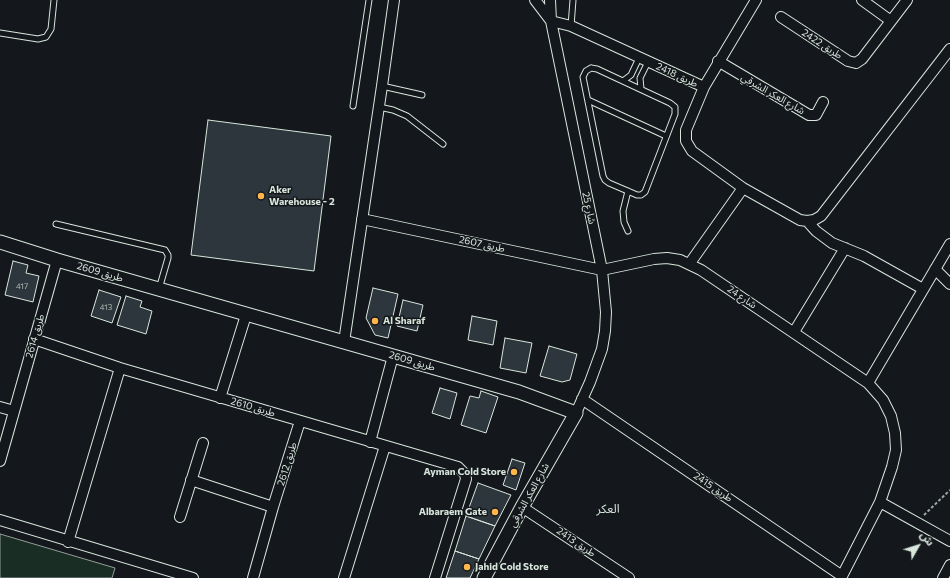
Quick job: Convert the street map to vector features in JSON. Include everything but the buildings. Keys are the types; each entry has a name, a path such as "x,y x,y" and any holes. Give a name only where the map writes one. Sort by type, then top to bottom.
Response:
{"street":[{"path":"344,342 394,0"},
{"path":"535,0 551,21"},
{"name":"شارع 25","path":"550,0 551,21 602,270 606,312 602,348 576,413"},
{"path":"704,87 718,61 756,0"},
{"path":"862,0 891,21"},
{"name":"طريق 2422","path":"781,17 848,61 856,63 862,59 907,0"},
{"name":"طريق 2418","path":"551,21 571,26 704,87 686,130 686,141 692,151 743,188 793,217 807,221 822,236 832,243 872,260 923,289"},
{"path":"807,221 814,220 821,216 950,49"},
{"name":"شارع العكر الشرقي","path":"718,61 810,115 816,114 823,102"},
{"path":"690,263 743,188"},
{"name":"طريق 2607","path":"362,219 602,270"},
{"name":"طريق 2609","path":"0,242 159,290 519,392 576,413"},
{"path":"868,383 950,244"},
{"path":"794,332 845,248"},
{"name":"شارع 24","path":"602,270 661,258 680,260 690,263 868,383 883,400 891,416 895,433 896,450 880,502 842,577"},
{"name":"طريق 2614","path":"0,461 58,260"},
{"path":"935,268 950,284"},
{"path":"220,398 246,315"},
{"name":"طريق 2610","path":"34,339 120,368 370,442 454,465 462,471 466,479 435,578"},
{"path":"370,442 393,356"},
{"path":"68,542 120,368"},
{"name":"طريق 2415","path":"582,399 842,577"},
{"path":"0,407 14,411"},
{"name":"شارع العكر الشرقي","path":"484,578 522,507 576,413"},
{"name":"طريق 2612","path":"253,578 300,421"},
{"path":"180,517 203,442"},
{"path":"344,578 385,446"},
{"path":"191,480 274,507"},
{"path":"880,502 950,541"},
{"name":"طريق 2413","path":"522,507 628,578"},
{"path":"0,520 178,576 193,578"},
{"path":"943,578 950,565"}],"lane":[{"path":"0,33 38,39 46,37 51,29 54,0"},
{"path":"353,106 369,0"},
{"path":"571,26 573,0"},
{"path":"623,81 631,75 644,60"},
{"path":"641,89 640,78 644,60"},
{"path":"598,69 641,89 670,103 675,107 675,114 643,194 637,195 607,182 604,178 583,77 588,70 598,69"},
{"path":"382,86 422,95"},
{"path":"588,100 666,136"},
{"path":"379,107 393,110 407,116 443,144"},
{"path":"628,191 622,211 624,222 628,231"},
{"path":"56,224 165,250 168,258 159,290"}],"path":[{"path":"916,523 950,490"}],"green space":[{"path":"0,534 115,568 112,578 0,578"}],"place":[{"name":"Aker Warehouse - 2","path":"261,196"},
{"name":"Al Sharaf","path":"375,321"},
{"name":"Ayman Cold Store","path":"514,472"},
{"name":"Albaraem Gate","path":"495,512"},
{"name":"Jahid Cold Store","path":"467,567"}],"district":[{"name":"العكر","path":"608,509"}]}
